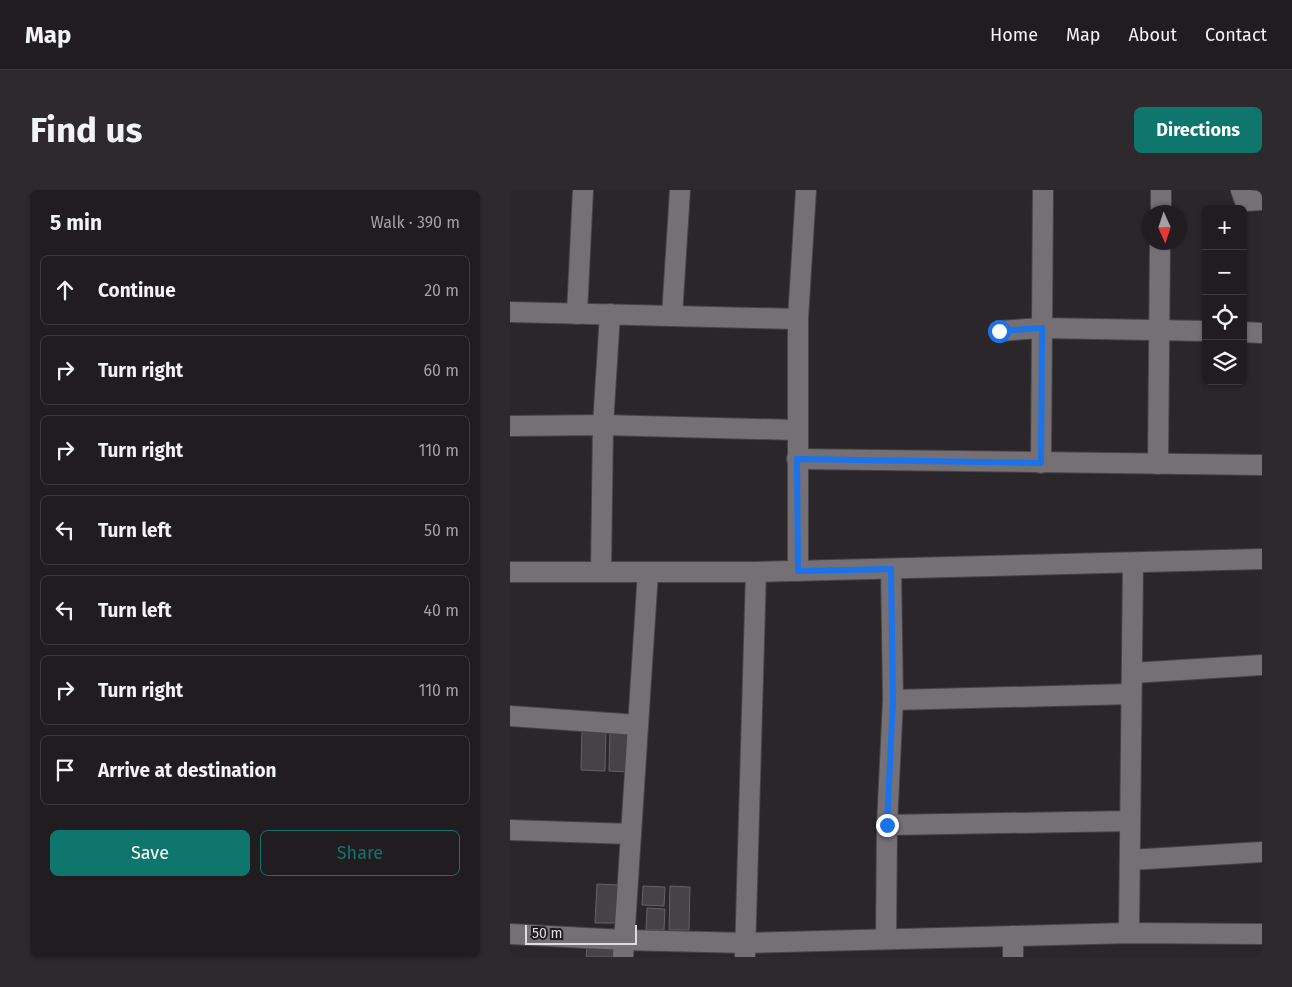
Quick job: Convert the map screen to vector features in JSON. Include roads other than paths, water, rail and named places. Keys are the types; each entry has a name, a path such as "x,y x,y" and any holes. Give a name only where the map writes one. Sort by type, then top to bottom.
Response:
{"street":[{"path":"576,314 583,190"},
{"path":"672,316 680,190"},
{"path":"798,571 798,320 806,190"},
{"path":"1041,463 1043,190"},
{"path":"1161,190 1161,205"},
{"path":"1241,190 1245,201 1262,200"},
{"path":"1158,464 1160,250"},
{"path":"510,312 798,320"},
{"path":"601,572 602,426 610,314"},
{"path":"999,331 1042,328 1202,331"},
{"path":"1247,332 1262,333"},
{"path":"510,426 797,430"},
{"path":"797,459 1262,465"},
{"path":"510,572 756,572 1262,559"},
{"path":"1129,933 1133,563"},
{"path":"886,940 887,825 893,700 891,569"},
{"path":"623,949 648,572"},
{"path":"745,950 756,572"},
{"path":"1132,673 1262,665"},
{"path":"893,700 1131,694"},
{"path":"510,716 638,725"},
{"path":"887,825 1130,821"},
{"path":"510,830 631,834"},
{"path":"1130,860 1262,852"},
{"path":"510,934 623,949 745,950 834,949 886,940 1013,936 1129,933 1262,934"},
{"path":"1013,936 1013,957"}]}
